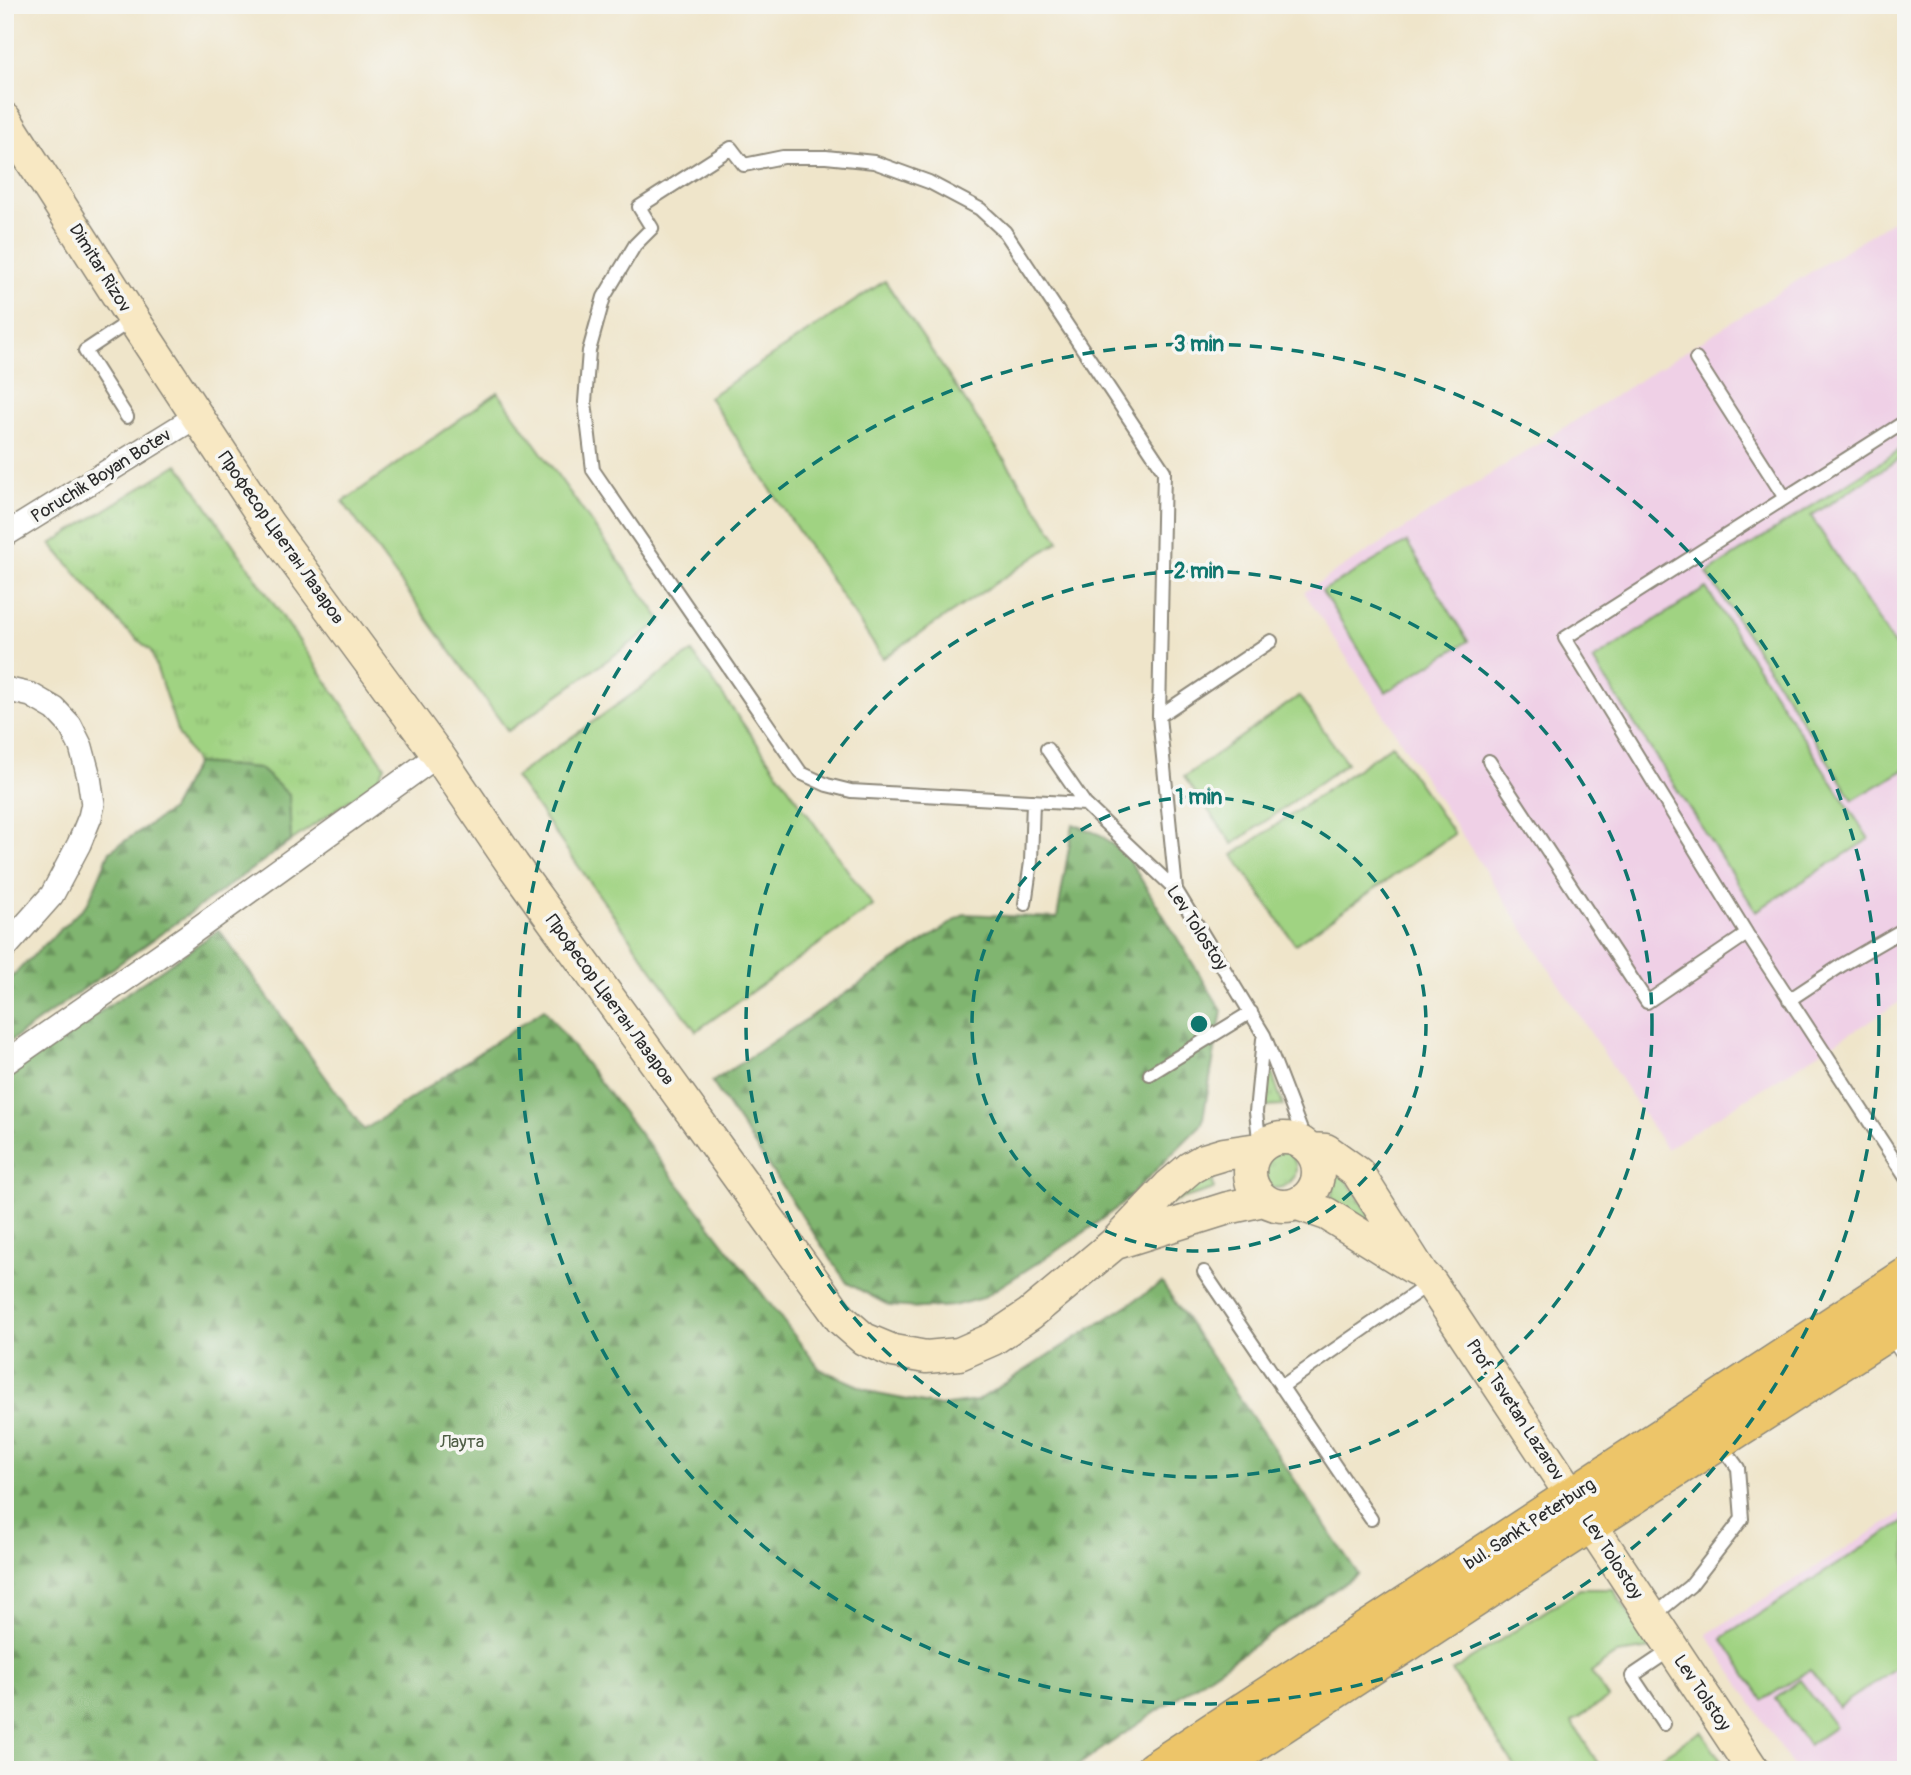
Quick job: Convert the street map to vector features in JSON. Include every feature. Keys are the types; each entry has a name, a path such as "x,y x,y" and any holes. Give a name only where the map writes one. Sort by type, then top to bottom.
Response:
{"main road":[{"name":"bul. Sankt Peterburg","path":"1212,1770 1906,1277"},
{"name":"bul. Sankt Peterburg","path":"1154,1770 1581,1510 1718,1441 1901,1334"}],"street":[{"name":"Dimitar Rizov","path":"5,119 197,416"},
{"name":"Poruchik Boyan Botev","path":"5,535 197,416"},
{"name":"Професор Цветан Лазаров","path":"197,416 268,524 438,755 513,865 833,1308 841,1319 864,1339 893,1351 926,1357 959,1354 993,1339 1030,1314 1115,1243 1169,1186 1190,1168 1224,1154 1259,1149"},
{"path":"5,690 31,695 55,709 70,725 81,747 93,804 79,844 52,895 5,948"},
{"path":"5,1063 186,937 438,755"},
{"path":"1278,1138 1298,1140 1308,1148 1316,1158 1319,1169 1314,1190 1307,1198 1298,1204 1280,1207 1257,1194 1250,1176 1250,1167 1259,1149 1278,1138"},
{"path":"1308,1148 1326,1150 1358,1173 1426,1278"},
{"name":"Професор Цветан Лазаров","path":"1115,1243 1227,1208 1264,1200"},
{"path":"1298,1204 1327,1214 1426,1278"},
{"name":"Prof. Tsvetan Lazarov","path":"1426,1278 1581,1510"},
{"name":"Lev Tolostoy","path":"1581,1510 1651,1617"},
{"name":"Lev Tolstoy","path":"1651,1617 1753,1770"}],"lane":[{"path":"1085,804 851,791 827,785 801,773 593,470 585,401 589,351 604,297 635,245 652,228 639,206 731,148 744,165 783,157 826,157 874,162 929,182 980,209 1005,232 1164,471 1159,716 1177,890"},
{"path":"127,416 85,351 133,319"},
{"path":"1696,359 1785,498"},
{"path":"1906,421 1565,638 1747,934 1906,1178"},
{"path":"1159,716 1271,641"},
{"name":"Lev Tolostoy","path":"1047,749 1085,804 1177,890 1264,1035 1308,1148"},
{"path":"1489,761 1647,1002 1747,934"},
{"path":"1026,904 1031,862 1032,801"},
{"path":"1789,1000 1906,928"},
{"path":"1150,1074 1251,1012"},
{"path":"1259,1149 1256,1112 1264,1035"},
{"path":"1203,1272 1371,1519"},
{"path":"1281,1387 1426,1278"},
{"path":"1651,1617 1690,1586 1742,1519 1738,1468 1718,1441"},
{"path":"1664,1724 1632,1676 1673,1649"}],"shaded area":[{"path":"1906,212 1906,998 1666,1149 1304,592"},
{"path":"1906,1511 1906,1770 1795,1770 1707,1634"}],"green space":[{"path":"885,281 1059,541 883,658 709,397"},
{"path":"498,392 662,621 508,731 343,502"},
{"path":"1906,446 1906,454 1811,516 1895,646 1906,645 1906,771 1853,800 1707,573"},
{"path":"178,464 385,766 377,781 291,841 289,795 259,768 196,763 178,733 151,651 121,625 51,544"},
{"path":"1407,542 1468,641 1386,692 1322,591"},
{"path":"1706,588 1869,839 1756,911 1593,660"},
{"path":"692,652 873,906 696,1031 515,777"},
{"path":"1299,696 1347,763 1233,844 1184,777"},
{"path":"1392,745 1454,834 1295,944 1233,855"},
{"path":"196,763 259,768 289,795 291,841 5,1045 5,983 88,903 110,851 171,810"},
{"path":"1073,824 1101,835 1128,858 1222,1011 1202,1124 1122,1204 1075,1239 982,1298 953,1306 890,1306 847,1283 712,1082 965,914 1057,918"},
{"name":"Лаута","path":"219,930 364,1130 544,1009 820,1369 877,1394 940,1406 977,1401 1162,1283 1358,1574 1071,1770 5,1770 5,1077"},
{"path":"1268,1073 1272,1073 1283,1106 1262,1107"},
{"path":"1276,1148 1284,1149 1290,1154 1295,1160 1295,1176 1290,1182 1284,1187 1276,1188 1268,1187 1262,1182 1257,1176 1256,1168 1257,1160 1262,1154 1268,1149"},
{"path":"1210,1163 1214,1189 1164,1204"},
{"path":"1339,1169 1379,1228 1330,1202"},
{"path":"1233,1210 1279,1212 1313,1221 1310,1226 1237,1217"},
{"path":"1906,1520 1906,1661 1839,1707 1810,1670 1763,1700 1722,1638"},
{"path":"1580,1589 1613,1589 1652,1649 1617,1654 1591,1672 1608,1698 1572,1722 1602,1770 1517,1770 1452,1671"},
{"path":"1800,1680 1835,1727 1809,1745 1775,1699"},
{"path":"1701,1731 1728,1770 1640,1770"}]}
